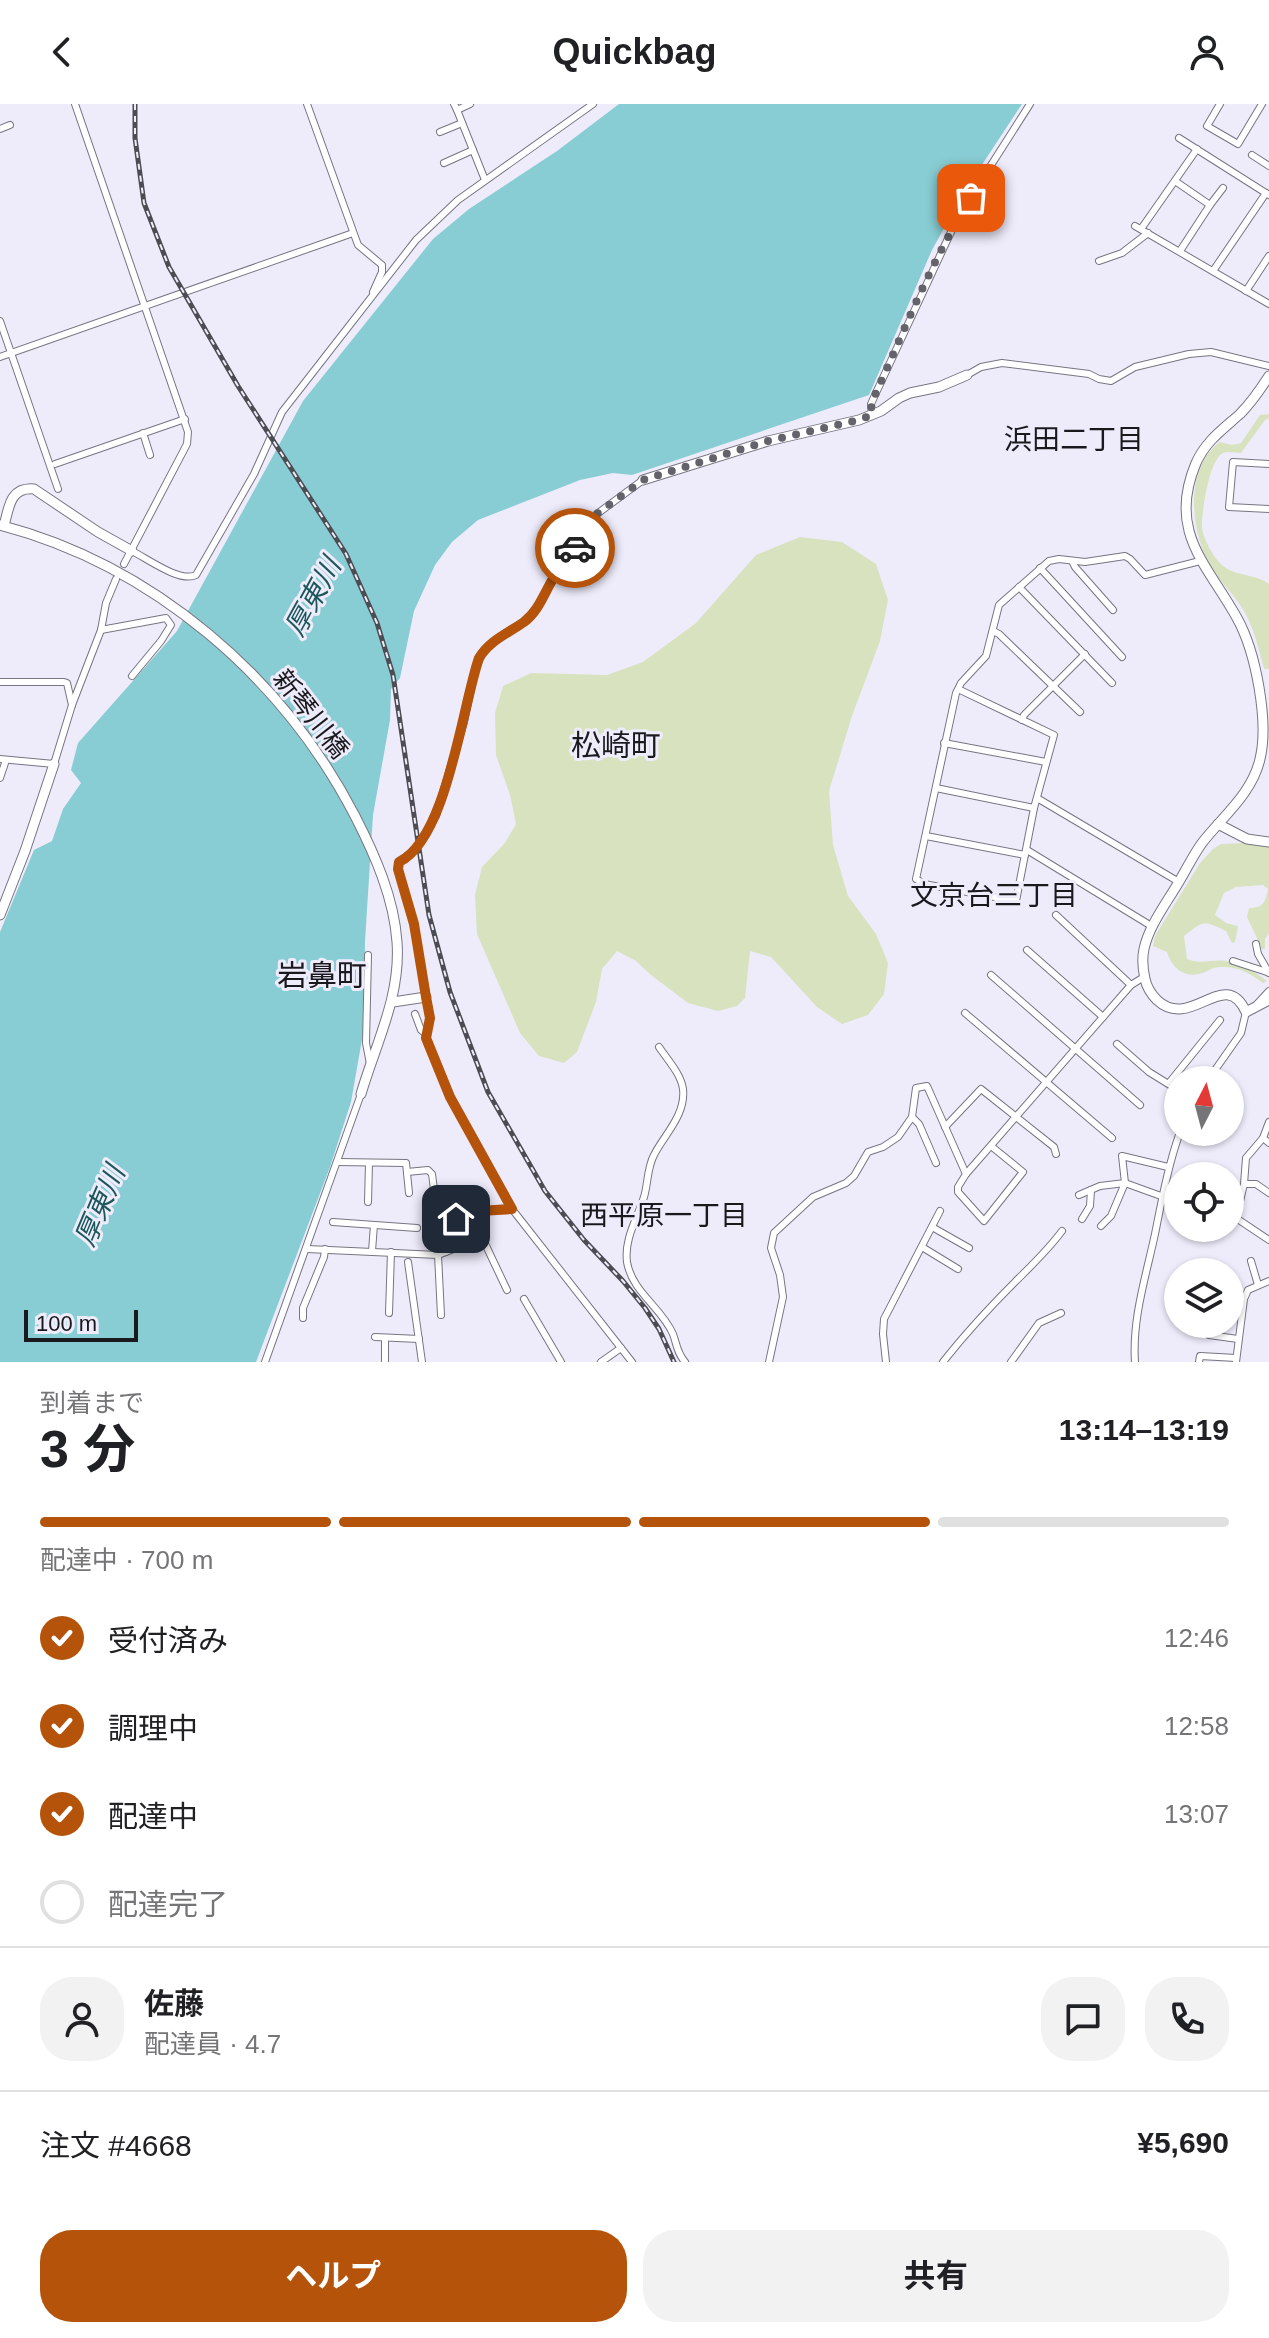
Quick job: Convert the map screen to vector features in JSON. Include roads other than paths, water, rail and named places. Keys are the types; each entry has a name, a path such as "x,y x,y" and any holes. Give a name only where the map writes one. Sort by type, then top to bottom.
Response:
{"street":[{"path":"75,104 188,432 187,444 124,564"},
{"path":"307,104 358,245 382,265 373,296"},
{"path":"470,104 455,107 485,180"},
{"path":"2,525 12,497 22,489 34,489 98,532 182,577 192,578 254,474 282,412 430,225 485,180 593,104"},
{"path":"872,415 871,404 958,217 1030,104"},
{"path":"1220,104 1207,126 1238,144 1262,104"},
{"path":"440,132 462,123"},
{"path":"0,129 10,125"},
{"path":"1179,138 1267,194 1213,271"},
{"path":"1099,261 1122,253 1197,149"},
{"path":"444,163 473,150"},
{"path":"1252,155 1269,166"},
{"path":"1175,181 1210,205"},
{"path":"1180,251 1223,188"},
{"path":"1142,229 1269,304"},
{"path":"0,357 353,233"},
{"path":"1246,291 1269,256"},
{"path":"0,321 58,489"},
{"path":"632,1362 512,1209 450,1097 427,1035 430,1018 414,924 398,869 399,862 415,850 436,816 479,658 490,644 526,620 537,608 554,576 569,559 586,522 643,480 749,446 859,420 910,393 939,387 981,367 1002,363 1089,374 1111,381 1135,367 1189,354 1211,352 1269,366"},
{"path":"1218,1066 1241,1033 1246,1012 1239,1000 1225,994 1192,1008 1169,1007 1154,997 1147,986 1143,951 1153,927 1200,846 1237,802 1260,762 1264,725 1248,643 1237,618 1200,561 1192,541 1187,511 1194,467 1209,440 1249,404 1269,376"},
{"path":"55,464 185,419"},
{"path":"143,433 150,455"},
{"path":"1269,464 1233,462 1229,507 1269,509"},
{"name":"新琴川橋","path":"2,525 102,564 176,609 230,653 283,707 343,794 379,870 392,907 397,935 397,980 393,1002 361,1094"},
{"path":"958,689 1054,735 1034,808 1016,901 924,884 916,879 958,689 986,656 999,605 1049,561 1110,560 1125,556 1145,575 1200,561"},
{"path":"1072,561 1113,610"},
{"path":"1040,568 1122,657"},
{"path":"0,915 25,851 116,579"},
{"path":"1019,587 1112,683"},
{"path":"101,630 166,618 171,625 132,676"},
{"path":"993,631 1080,712"},
{"path":"1022,720 1085,654"},
{"path":"0,682 64,682 67,683 72,705"},
{"path":"944,743 1046,762"},
{"path":"0,778 3,760 54,764"},
{"path":"936,788 1034,808"},
{"path":"1037,798 1179,882"},
{"path":"1218,824 1247,839 1269,842"},
{"path":"926,836 1026,853 1153,927"},
{"path":"1056,915 1131,985"},
{"path":"1256,944 1268,973"},
{"path":"1027,950 1103,1017"},
{"path":"368,955 366,1043 370,1064"},
{"path":"1233,961 1268,973"},
{"path":"991,975 1140,1105"},
{"path":"991,1146 1023,1172 984,1221 958,1192 966,1174 1131,985 1144,977"},
{"path":"1256,1007 1269,991"},
{"path":"393,1002 426,997"},
{"path":"1246,1012 1269,1000"},
{"path":"965,1013 1112,1138"},
{"path":"415,1014 421,1030 427,1035"},
{"path":"1183,1066 1220,1020"},
{"path":"1117,1044 1149,1072 1164,1080"},
{"path":"659,1047 681,1080 683,1099 671,1130 653,1156 645,1195 629,1234 627,1259 635,1284 672,1333 677,1352 684,1362"},
{"path":"769,1362 783,1297 771,1248 774,1233 813,1197 846,1183 854,1176 868,1152 898,1137 912,1117 916,1088 927,1086 966,1174"},
{"path":"945,1127 981,1089 1054,1147 1056,1154"},
{"path":"265,1362 361,1094"},
{"path":"912,1117 919,1124 936,1163"},
{"path":"1269,1122 1266,1141 1246,1158 1244,1184 1256,1184 1269,1193"},
{"path":"1101,1226 1111,1216 1125,1183 1122,1156 1164,1166"},
{"path":"337,1162 406,1163 409,1193"},
{"path":"368,1202 369,1163"},
{"path":"407,1172 428,1170 432,1174 441,1243 446,1252"},
{"path":"1079,1195 1100,1186 1125,1183 1161,1196"},
{"path":"1135,1362 1136,1327 1164,1184"},
{"path":"1082,1219 1090,1206 1091,1190"},
{"path":"307,1249 438,1255 456,1248 458,1215 512,1209"},
{"path":"886,1362 884,1319 940,1211"},
{"path":"470,1212 507,1290"},
{"path":"333,1222 417,1228"},
{"path":"1244,1223 1269,1240"},
{"path":"372,1251 374,1225"},
{"path":"932,1227 969,1248"},
{"path":"943,1362 1015,1282 1045,1254 1062,1231"},
{"path":"922,1247 958,1269"},
{"path":"303,1318 303,1308 325,1249"},
{"path":"389,1313 391,1252"},
{"path":"438,1255 441,1315"},
{"path":"1251,1261 1258,1285"},
{"path":"408,1262 422,1362"},
{"path":"1199,1362 1200,1356 1236,1360 1244,1299 1248,1290 1269,1281"},
{"path":"524,1299 561,1362"},
{"path":"1011,1362 1039,1323 1061,1313"},
{"path":"375,1337 419,1339"},
{"path":"385,1338 385,1362"},
{"path":"1231,1338 1238,1339"},
{"path":"601,1362 621,1348"}],"water":[{"name":"厚東川","path":"619,104 1022,104 966,189 932,250 869,395 632,475 613,473 580,480 478,520 452,542 435,565 414,611 400,678 391,689 390,720 373,815 365,941 364,1028 351,1102 330,1167 256,1362 0,1362 0,932 34,850 52,841 63,809 81,783 71,770 78,743 177,631 303,401 433,239 469,209 557,151"}],"railway":[{"path":"135,104 135,138 144,203 169,267 238,386 346,554 377,623 393,675 429,915 450,992 488,1092 545,1191 645,1308 674,1362"}],"district":[{"name":"浜田二丁目","path":"1074,439"},
{"name":"松崎町","path":"616,745"},
{"name":"文京台三丁目","path":"994,895"},
{"name":"岩鼻町","path":"322,975"},
{"name":"西平原一丁目","path":"664,1215"}]}
